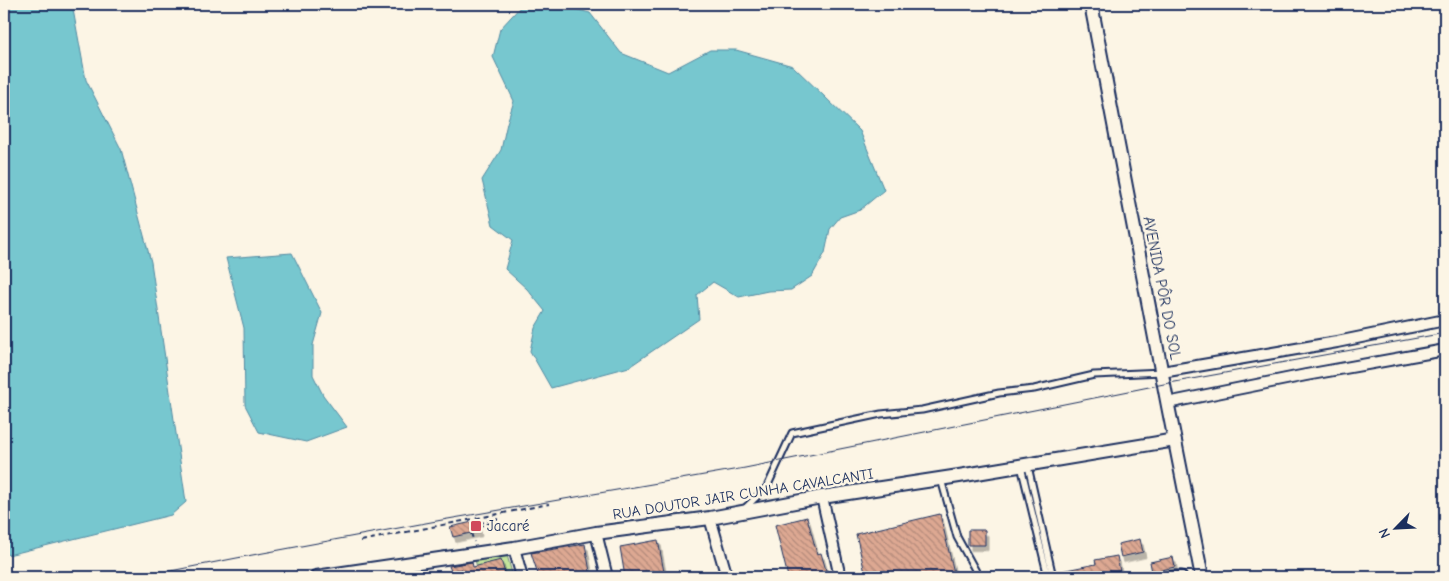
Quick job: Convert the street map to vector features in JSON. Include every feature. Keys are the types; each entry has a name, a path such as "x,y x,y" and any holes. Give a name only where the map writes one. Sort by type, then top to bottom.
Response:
{"street":[{"name":"AVENIDA PÔR DO SOL","path":"1091,4 1202,577"},
{"path":"1162,372 1337,342 1445,320"},
{"path":"1168,403 1306,375 1445,350"},
{"name":"RUA DOUTOR JAIR CUNHA CAVALCANTI","path":"316,577 514,548 596,533 710,518 822,497 1175,440"},
{"path":"822,497 840,577"},
{"path":"710,518 727,577"},
{"path":"596,533 607,577"},
{"path":"514,548 522,577"}],"lane":[{"path":"740,512 767,487 792,433 881,414 922,410 999,393 1034,389 1094,375 1162,372"},
{"path":"1024,465 1048,577"},
{"path":"1024,465 1053,577"},
{"path":"941,479 957,537 979,577"},
{"path":"1155,577 1182,574 1184,577"}],"path":[{"path":"361,541 549,504"},
{"path":"478,518 480,523 497,519 497,522 478,526"}],"green space":[{"path":"507,555 513,577 479,577 475,559"}],"water":[{"path":"4,4 72,4 86,80 121,149 151,262 186,502 171,515 8,555 4,551"},
{"path":"523,4 563,4 566,7 590,13 621,53 668,72 710,50 736,50 793,66 860,131 884,190 860,210 840,217 830,229 825,253 812,276 791,290 768,291 739,297 713,282 697,295 699,319 629,367 551,388 530,351 535,328 545,311 527,289 505,269 513,240 493,225 482,180 501,150 514,101 493,57 500,29"},
{"path":"292,253 322,313 313,345 313,375 323,395 347,427 306,442 259,432 245,405 244,328 226,258"}],"building":[{"path":"940,514 955,577 866,577 856,534"},
{"path":"807,517 817,554 821,553 828,577 788,577 775,525"},
{"path":"477,521 479,531 453,537 450,527"},
{"path":"968,530 985,530 985,545 968,545"},
{"path":"1140,539 1143,552 1121,557 1118,544"},
{"path":"658,540 664,572 625,577 620,547"},
{"path":"585,544 591,577 539,577 531,553"},
{"path":"1117,556 1121,577 1098,577 1098,575 1057,577 1056,572 1096,564 1095,560"},
{"path":"1173,557 1175,567 1152,572 1150,562"},
{"path":"501,560 506,577 463,577 462,569 451,571 449,566 472,562 473,567"}],"tram line":[{"path":"140,577 442,520 745,468 1164,384 1445,333"}],"place":[{"name":"Jacaré","path":"476,526"}]}
